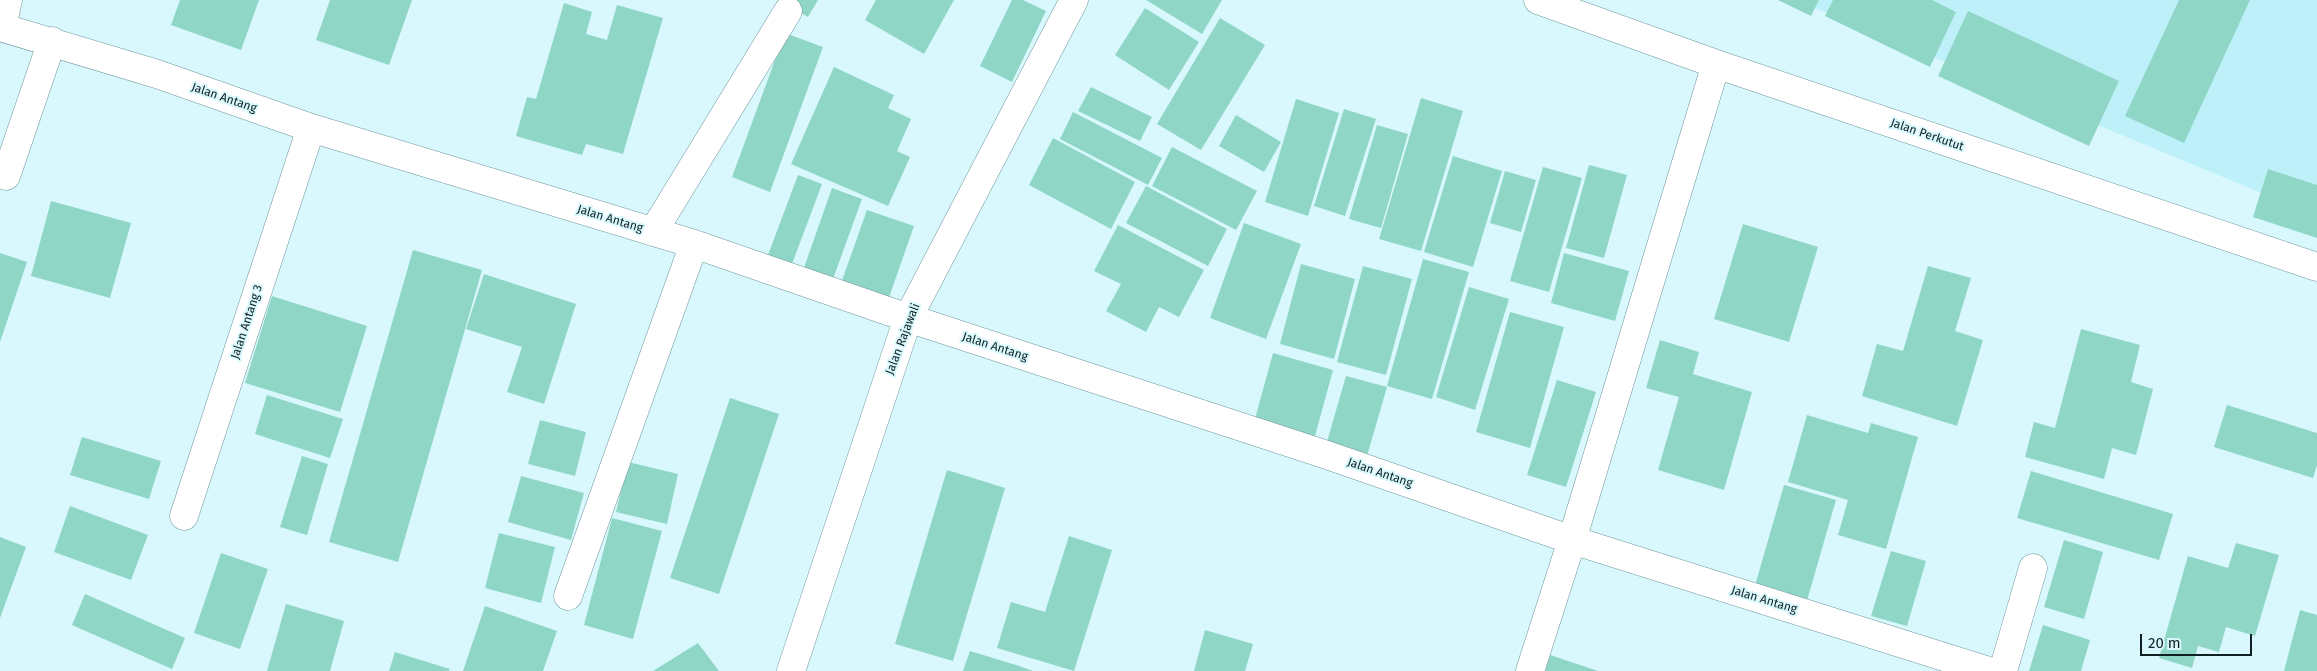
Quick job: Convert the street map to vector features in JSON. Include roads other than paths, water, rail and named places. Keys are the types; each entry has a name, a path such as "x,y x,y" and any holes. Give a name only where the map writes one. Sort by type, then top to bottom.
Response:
{"street":[{"path":"1,27 8,0"},
{"name":"Jalan Rajawali","path":"791,671 908,318 1074,0"},
{"name":"Jalan Perkutut","path":"1538,0 1716,64 2317,267"},
{"path":"653,232 788,11"},
{"name":"Jalan Antang","path":"1,27 157,74 311,128 694,244 908,318 1324,454 1572,540 1988,671"},
{"path":"6,176 52,41"},
{"path":"1530,671 1572,540 1716,64"},
{"name":"Jalan Antang 3","path":"184,516 311,128"},
{"path":"568,596 694,244"},
{"path":"2003,671 2033,568"}]}
